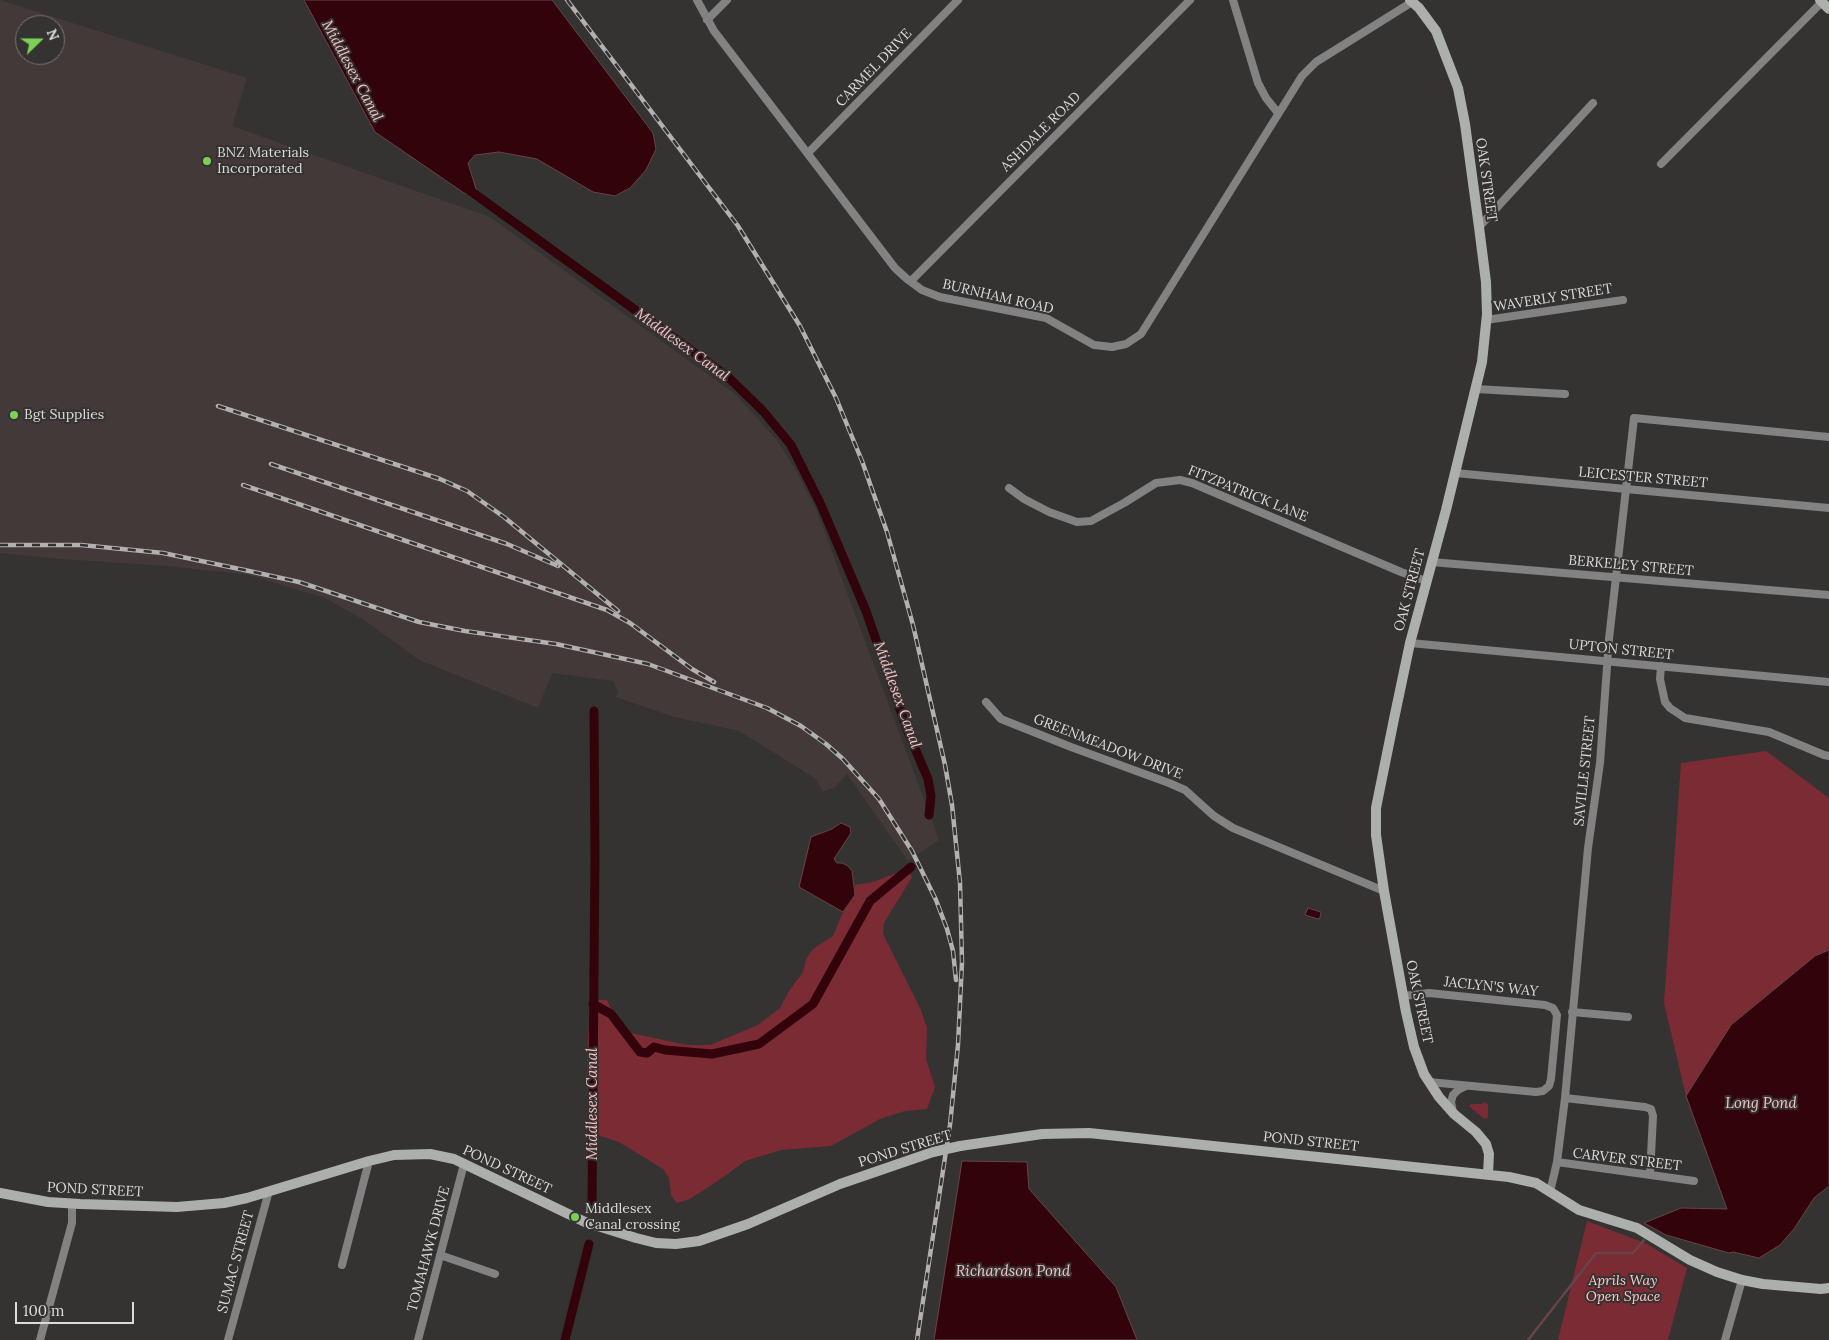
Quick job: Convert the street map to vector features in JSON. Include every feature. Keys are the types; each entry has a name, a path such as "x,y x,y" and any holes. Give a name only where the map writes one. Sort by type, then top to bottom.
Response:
{"street":[{"name":"BURNHAM ROAD","path":"697,0 707,20 895,268 922,290 940,297 1046,318 1094,345 1112,347 1126,344 1141,334 1302,76 1316,62 1411,1"},
{"path":"707,20 727,0"},
{"name":"CARMEL DRIVE","path":"808,153 958,0"},
{"name":"ASHDALE ROAD","path":"911,281 1190,0"},
{"path":"1233,0 1258,83 1278,114"},
{"name":"OAK STREET","path":"1411,1 1419,8 1436,31 1458,88 1465,124 1486,282 1486,320 1482,362 1476,389 1456,473 1410,643 1376,808 1376,835 1384,891 1414,1047 1429,1082 1454,1114 1485,1142 1489,1154 1488,1174"},
{"path":"1661,164 1824,4"},
{"path":"1479,227 1593,103"},
{"name":"WAVERLY STREET","path":"1486,320 1623,300"},
{"path":"1476,389 1565,394"},
{"name":"SAVILLE STREET","path":"1550,1192 1557,1162 1565,1098 1588,848 1600,763 1607,661 1634,418 1829,436"},
{"name":"LEICESTER STREET","path":"1456,473 1829,508"},
{"name":"FITZPATRICK LANE","path":"1009,488 1024,499 1076,522 1091,520 1124,503 1156,483 1180,480 1192,482 1426,581"},
{"name":"BERKELEY STREET","path":"1432,562 1829,595"},
{"name":"UPTON STREET","path":"1410,643 1829,682"},
{"path":"1661,666 1660,679 1665,702 1670,708 1685,718 1769,732 1824,756 1829,756"},
{"name":"GREENMEADOW DRIVE","path":"986,702 1001,719 1170,783 1185,790 1214,816 1233,828 1384,891"},
{"name":"JACLYN'S WAY","path":"1403,996 1433,993 1552,1007 1556,1013 1557,1020 1551,1079 1546,1089 1538,1092 1468,1086"},
{"path":"1572,1012 1628,1017"},
{"path":"1429,1082 1468,1086"},
{"path":"1454,1114 1451,1105 1453,1095 1458,1090 1468,1086"},
{"path":"1565,1098 1651,1109 1653,1116 1650,1175"},
{"name":"POND STREET","path":"0,1193 48,1202 72,1204 177,1207 224,1203 394,1155 430,1154 454,1159 585,1222 636,1238 676,1244 699,1241 748,1224 840,1184 932,1152 1033,1135 1089,1133 1488,1174 1533,1182 1579,1210 1637,1228 1690,1260 1717,1272 1763,1284 1829,1288"},
{"path":"342,1264 370,1161"},
{"name":"CARVER STREET","path":"1557,1162 1694,1181"},
{"name":"TOMAHAWK DRIVE","path":"418,1340 464,1164"},
{"name":"SUMAC STREET","path":"228,1340 268,1191"},
{"path":"40,1340 72,1223 72,1204"},
{"path":"440,1255 495,1274"},
{"path":"1726,1340 1742,1280"}],"shaded area":[{"path":"0,0 48,15 15,15 15,65 65,65 65,21 247,78 232,126 490,217 735,394 777,440 797,472 816,509 939,840 908,861 847,774 835,787 823,792 816,779 739,731 674,717 616,697 618,691 613,681 552,673 538,708 419,660 364,620 325,598 249,575 167,566 0,553"}],"green space":[{"path":"1766,751 1829,798 1829,950 1815,956 1731,1025 1686,1096 1664,1003 1681,763"},
{"path":"907,869 912,877 884,923 883,934 921,1010 927,1028 926,1059 935,1087 927,1109 905,1111 880,1119 831,1146 781,1150 745,1161 690,1199 677,1203 671,1195 669,1178 663,1169 619,1142 597,1135 589,1124 588,1110 587,1058 590,1003 607,1000 613,1013 631,1033 687,1045 710,1045 758,1025 780,1008 789,991 803,972 806,959 813,949 833,936 843,912 855,895 855,885 873,882"},
{"path":"1483,1102 1488,1104 1488,1118 1484,1119 1469,1106 1471,1104 1483,1104"},
{"name":"Aprils Way Open Space","path":"1587,1221 1645,1243 1687,1268 1668,1340 1558,1340"}],"water":[{"path":"304,0 552,0 653,133 656,149 646,170 630,188 615,196 593,192 537,159 499,152 475,155 468,163 476,189 475,194 464,193 375,132"},
{"path":"841,823 850,827 851,833 834,859 837,863 848,866 852,871 855,895 843,912 799,887 811,837 832,829"},
{"path":"1308,908 1321,912 1320,918 1305,915"},
{"name":"Long Pond","path":"1829,950 1829,1186 1814,1198 1794,1229 1780,1245 1759,1258 1733,1252 1729,1253 1666,1235 1644,1223 1681,1208 1727,1209 1686,1096 1731,1025 1815,956"},
{"name":"Richardson Pond","path":"962,1161 1027,1162 1029,1189 1116,1287 1137,1340 934,1340"}],"waterway":[{"name":"Middlesex Canal","path":"465,187 728,377 763,411 791,445 821,505 866,611 908,732 928,779 931,796 929,815"},
{"name":"Middlesex Canal","path":"592,1204 595,858 594,711"},
{"name":"Middlesex Canal","path":"593,1004 611,1014 640,1052 647,1053 654,1047 665,1050 712,1054 759,1044 813,1004 870,901 911,867"},
{"path":"1528,1340 1596,1253 1633,1253 1644,1240"},
{"name":"Middlesex Canal","path":"565,1340 589,1244"}],"railway":[{"path":"567,0 738,226 800,326 836,398 862,461 887,532 913,625 945,765 952,805 960,883 962,962 958,1045 950,1125 917,1340"},
{"path":"218,406 440,479 467,491 504,517 618,611"},
{"path":"271,464 507,544 558,566"},
{"path":"243,485 607,610 630,623 692,669 714,682"},
{"path":"0,545 81,545 163,553 249,571 299,582 419,622 465,631 556,644 648,664 767,708 801,726 826,744 843,759 879,799 912,851 936,900 953,951 956,980"}],"place":[{"name":"BNZ Materials Incorporated","path":"207,161"},
{"name":"Bgt Supplies","path":"14,415"},
{"name":"Middlesex Canal crossing","path":"575,1217"}]}
